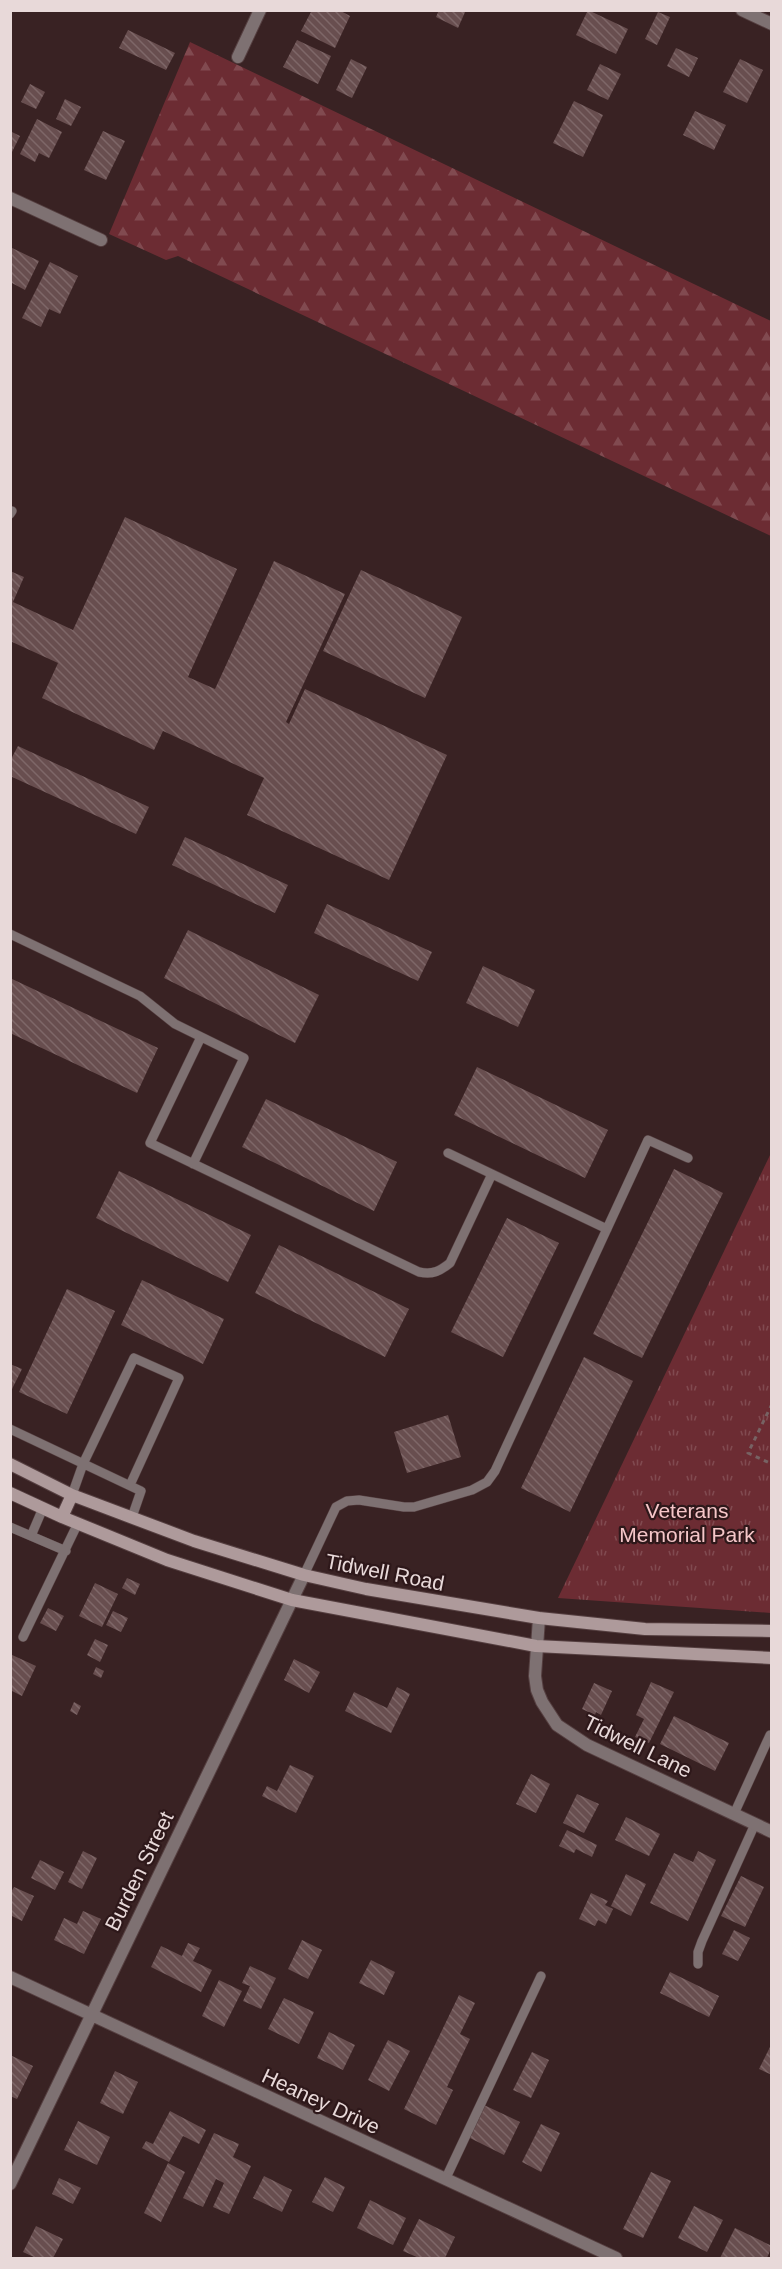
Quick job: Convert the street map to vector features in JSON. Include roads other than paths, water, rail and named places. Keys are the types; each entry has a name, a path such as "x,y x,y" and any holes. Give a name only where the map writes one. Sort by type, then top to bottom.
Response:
{"main road":[{"name":"Tidwell Road","path":"10,1464 72,1495 194,1541 304,1575 417,1599 539,1618 645,1629 771,1631"},
{"path":"10,1493 167,1560 292,1600 536,1646 771,1660"},
{"path":"62,1517 72,1495"}],"street":[{"path":"238,57 260,10"},
{"path":"742,10 771,24"},
{"path":"10,198 101,240"},
{"name":"Burden Street","path":"10,2184 304,1575"},
{"name":"Tidwell Lane","path":"539,1618 535,1676 537,1690 557,1725 587,1745 771,1832"},
{"name":"Heaney Drive","path":"10,1977 615,2259"}],"lane":[{"path":"10,934 140,996 175,1024 244,1058 193,1164"},
{"path":"201,1037 150,1143 419,1272 430,1274 450,1263 492,1174"},
{"path":"304,1575 336,1508 347,1501 358,1500 414,1507 472,1490 487,1482 495,1471 648,1140 687,1158"},
{"path":"448,1153 607,1229"},
{"path":"72,1495 83,1464 134,1358 179,1378 130,1485"},
{"path":"10,1429 141,1491 132,1517"},
{"path":"31,1536 43,1508"},
{"path":"23,1636 78,1523"},
{"path":"10,1527 66,1551"},
{"path":"734,1814 770,1735"},
{"path":"698,1964 698,1952 702,1941 755,1824"},
{"path":"445,2180 541,1976"}],"park label":[{"name":"Veterans Memorial Park","path":"687,1522"}]}
